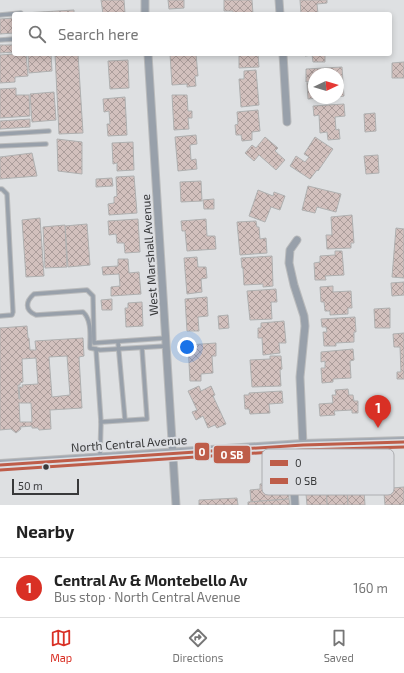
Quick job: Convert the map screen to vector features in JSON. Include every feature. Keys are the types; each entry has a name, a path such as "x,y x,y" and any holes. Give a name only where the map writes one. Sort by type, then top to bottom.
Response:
{"main road":[{"name":"North Central Avenue","path":"0,465 303,445 404,442"}],"street":[{"path":"145,0 146,12"},
{"path":"279,0 280,12"},
{"name":"West Marshall Avenue","path":"148,56 176,505"},
{"path":"283,56 287,122"},
{"path":"297,240 290,250 289,264 304,316 305,326 300,377 300,406 303,445"},
{"path":"294,495 295,505"}],"lane":[{"path":"0,15 12,14"},
{"path":"0,40 12,39"},
{"path":"0,134 49,131"},
{"path":"0,146 46,144"},
{"path":"0,189 7,194 13,312 12,314 0,316"},
{"path":"166,338 94,343 93,296 87,290 34,294 29,298 27,303 28,309 36,315 83,312 89,320 90,348 100,350 166,346"},
{"path":"118,342 125,420"},
{"path":"101,422 147,419 142,348"},
{"path":"96,349 101,422 100,458"}],"building":[{"path":"101,0 124,0 125,12 103,12"},
{"path":"168,0 184,0 184,8 169,9"},
{"path":"224,0 252,0 253,12 224,11"},
{"path":"300,0 327,0 327,3 317,4 318,12 301,12"},
{"path":"74,10 74,12 41,12"},
{"path":"12,18 12,33 0,34 0,19"},
{"path":"0,45 12,45 12,52 0,53"},
{"path":"12,54 12,56 26,56 28,76 15,77 15,82 0,83 0,55"},
{"path":"28,56 51,56 52,71 29,73"},
{"path":"55,56 78,56 83,133 59,134"},
{"path":"170,56 196,56 198,76 195,76 196,86 187,87 187,84 172,85"},
{"path":"239,56 258,56 259,67 239,68"},
{"path":"312,56 325,56 325,62 313,62"},
{"path":"128,60 129,88 110,89 108,61"},
{"path":"404,62 404,78 392,78 392,63"},
{"path":"306,69 308,69 308,82 306,82"},
{"path":"256,70 259,105 241,107 239,79 244,79 244,71"},
{"path":"16,88 16,95 29,95 30,116 0,118 0,89"},
{"path":"54,92 56,120 32,122 30,94"},
{"path":"172,95 187,95 188,111 192,111 192,118 188,118 189,129 174,130"},
{"path":"125,97 127,135 108,136 107,124 110,124 109,111 104,112 103,99"},
{"path":"344,104 345,116 335,117 336,130 339,129 340,139 328,140 327,132 320,133 319,115 314,116 313,106"},
{"path":"258,110 260,131 252,132 252,140 242,141 241,135 236,135 235,125 238,124 237,112"},
{"path":"375,113 376,131 365,132 364,114"},
{"path":"30,119 30,127 0,129 0,121"},
{"path":"196,135 197,144 190,145 191,160 196,159 197,169 178,171 175,137"},
{"path":"265,137 278,148 275,151 285,160 276,170 259,155 254,161 245,153 252,145 256,148"},
{"path":"315,137 333,149 318,171 317,170 310,179 290,166 296,156 305,162 309,157 304,154"},
{"path":"57,139 82,142 82,174 58,171"},
{"path":"133,142 134,170 117,171 117,163 113,164 112,143"},
{"path":"32,153 37,176 0,179 0,157"},
{"path":"378,155 379,173 366,174 364,156"},
{"path":"134,176 137,213 109,215 108,204 114,203 114,197 117,196 116,177"},
{"path":"112,178 113,186 96,187 96,179"},
{"path":"201,181 202,201 181,202 180,182"},
{"path":"308,186 341,194 336,212 317,207 315,213 302,210"},
{"path":"258,190 273,196 274,192 285,196 280,210 271,207 265,222 249,216"},
{"path":"214,199 214,209 204,209 203,200"},
{"path":"352,215 354,243 351,243 351,248 327,249 326,235 332,235 331,217"},
{"path":"40,218 44,276 26,277 22,220"},
{"path":"138,219 140,252 125,253 124,243 117,243 116,234 109,235 108,221"},
{"path":"206,219 207,236 215,236 216,249 187,251 185,231 182,231 181,221"},
{"path":"256,221 257,227 259,227 260,239 266,238 267,253 240,255 237,222"},
{"path":"87,224 90,265 68,267 65,226"},
{"path":"65,225 67,267 45,268 43,227"},
{"path":"396,228 404,229 404,278 392,277"},
{"path":"335,251 342,251 344,275 325,276 326,280 315,280 314,263 320,262 320,256 335,255"},
{"path":"272,256 273,286 263,287 263,284 244,285 241,258"},
{"path":"197,257 198,267 206,267 207,278 201,279 202,292 187,294 184,258"},
{"path":"118,259 128,259 129,273 139,272 141,294 111,296 111,287 120,286 119,274 103,275 102,267 118,266"},
{"path":"404,282 404,295 392,296 391,283"},
{"path":"333,286 333,292 351,291 352,308 348,308 348,314 330,315 330,311 325,311 324,302 321,302 320,287"},
{"path":"276,289 277,302 271,302 272,319 250,320 247,291"},
{"path":"207,297 208,316 198,317 199,331 187,331 185,299"},
{"path":"112,299 112,310 102,310 101,300"},
{"path":"142,302 143,326 126,327 125,308 128,308 128,303"},
{"path":"390,308 390,328 375,328 374,309"},
{"path":"228,315 229,328 219,329 218,316"},
{"path":"355,317 356,332 354,332 354,342 336,343 336,346 324,346 323,332 327,332 326,327 322,327 321,319"},
{"path":"284,321 286,343 279,343 280,353 263,355 262,338 258,338 258,328 261,328 261,323"},
{"path":"27,326 30,350 36,350 35,341 83,338 84,356 79,357 82,408 50,410 51,429 39,430 38,428 32,428 32,426 20,427 21,429 16,433 11,429 0,430 0,328","holes":["67,356 70,395 52,397 49,357","36,358 38,384 22,385 23,387 19,387 19,399 18,385 23,382 22,359","19,403 31,403 32,422 20,422"]},
{"path":"404,333 404,379 397,379 397,372 401,372 400,347 394,347 393,334"},
{"path":"216,343 216,356 212,356 213,373 201,374 201,381 190,381 188,345"},
{"path":"353,349 354,360 350,361 351,378 333,379 333,382 322,383 321,368 325,368 325,361 321,362 321,352"},
{"path":"270,356 281,356 281,386 252,387 250,360 270,359"},
{"path":"199,386 201,391 211,386 215,395 213,396 226,424 217,428 215,425 208,428 203,416 196,420 192,412 197,410 188,391"},
{"path":"348,389 349,395 353,395 354,401 358,401 358,413 352,413 352,410 334,411 335,415 320,416 319,404 333,403 332,395 336,395 335,390"},
{"path":"282,391 283,403 269,404 270,413 250,414 249,409 245,409 244,395 249,395 249,393"},
{"path":"260,484 262,484 262,495 289,495 289,499 251,502 250,490 260,489"},
{"path":"404,487 404,505 385,505 384,495 394,495 394,488"},
{"path":"306,495 326,495 327,505 307,505"},
{"path":"326,495 348,495 348,505 327,505"},
{"path":"347,495 364,495 365,505 348,505"},
{"path":"237,498 238,505 199,505 199,500"},
{"path":"289,499 290,505 248,505 248,502"}],"transit line":[{"name":"0","path":"0,465 303,445 404,442"},
{"path":"337,449 404,447"},
{"path":"0,470 262,453"}],"place":[{"name":"Central Av & Montebello Av","path":"378,428"}]}
